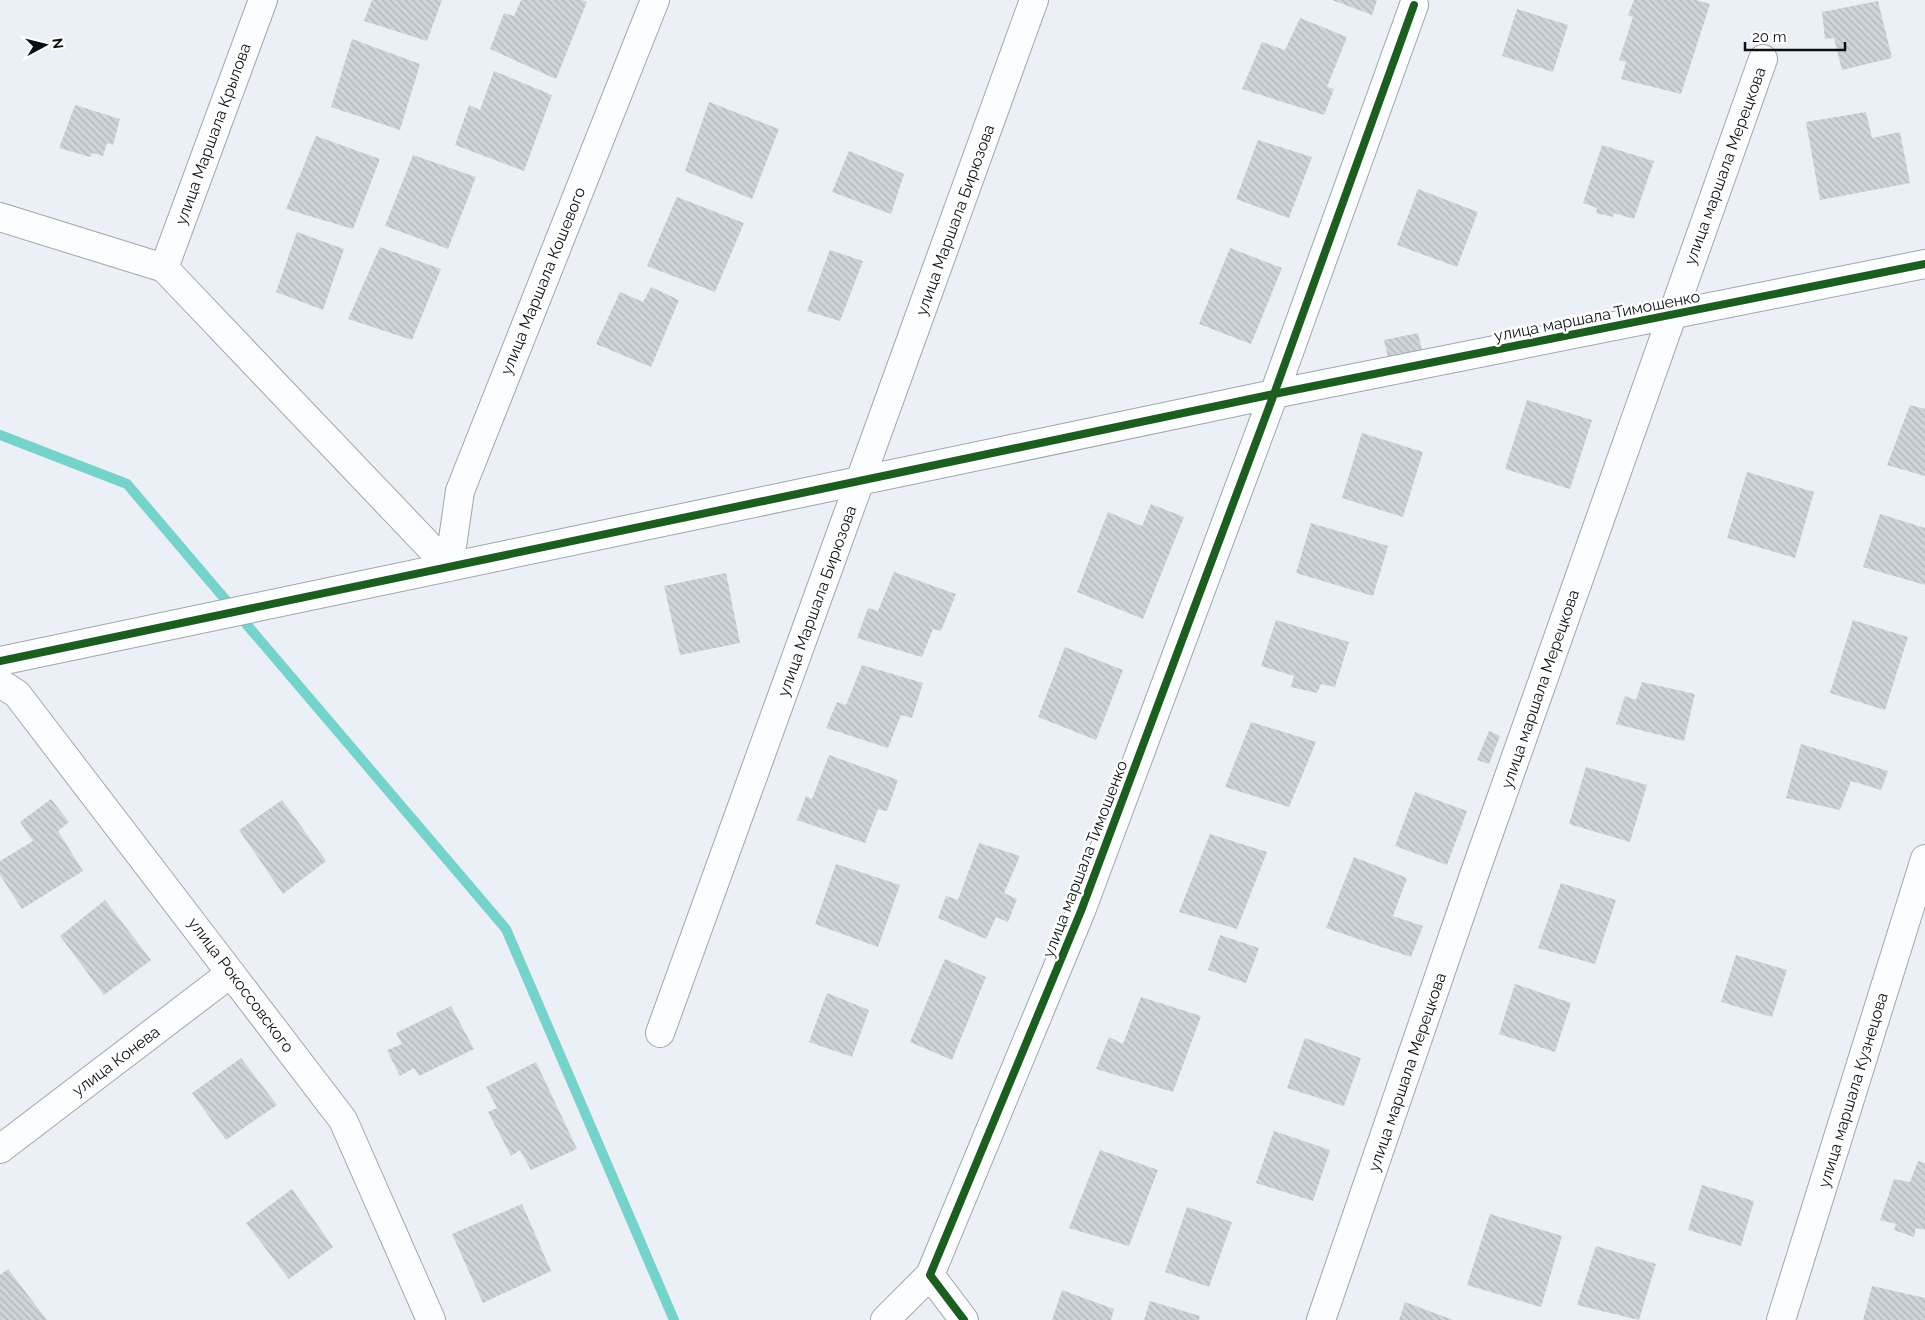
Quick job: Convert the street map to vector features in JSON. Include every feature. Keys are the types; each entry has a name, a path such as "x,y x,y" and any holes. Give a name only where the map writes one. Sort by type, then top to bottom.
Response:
{"street":[{"name":"улица Маршала Крылова","path":"164,268 263,0"},
{"name":"улица Маршала Кошевого","path":"449,567 460,491 655,0"},
{"name":"улица Маршала Бирюзова","path":"660,1033 1034,0"},
{"name":"улица маршала Тимошенко","path":"930,1275 1081,911 1274,394 1414,5"},
{"name":"улица маршала Мерецкова","path":"1321,1320 1671,316 1763,60"},
{"path":"0,217 164,268 449,567"},
{"name":"улица маршала Тимошенко","path":"1274,394 1925,264"},
{"path":"0,661 1274,394"},
{"name":"улица Рокоссовского","path":"0,683 17,694 344,1120 428,1319"},
{"name":"улица маршала Кузнецова","path":"1781,1320 1925,859"},
{"name":"улица Конева","path":"0,1149 231,973"},
{"path":"885,1320 930,1275 964,1320"}],"building":[{"path":"372,0 442,0 427,41 364,21"},
{"path":"521,0 582,0 587,2 556,79 490,49 504,13 514,16"},
{"path":"1332,0 1377,0 1372,15"},
{"path":"1634,0 1696,0 1710,4 1681,94 1621,79 1626,62 1619,60 1633,17 1628,15"},
{"path":"1878,1 1892,58 1842,70 1834,38 1825,39 1822,12"},
{"path":"1517,9 1568,25 1553,72 1502,56"},
{"path":"1300,18 1347,37 1327,87 1334,89 1324,115 1242,89 1262,42 1285,50"},
{"path":"352,39 420,64 400,130 331,107"},
{"path":"494,71 552,95 524,171 455,145 469,105 480,110"},
{"path":"709,102 779,129 752,199 685,171"},
{"path":"75,105 120,119 113,145 107,143 103,156 92,153 90,157 59,148"},
{"path":"1866,112 1872,138 1900,132 1910,183 1820,200 1806,122"},
{"path":"316,136 380,159 353,229 286,209"},
{"path":"1258,140 1312,157 1289,218 1236,199"},
{"path":"1602,145 1654,161 1634,219 1614,213 1613,217 1596,213 1597,208 1583,203"},
{"path":"849,151 904,174 891,214 832,192"},
{"path":"413,155 476,177 448,249 385,226"},
{"path":"1418,189 1478,212 1457,267 1397,245"},
{"path":"677,197 744,223 715,292 647,266"},
{"path":"297,232 344,249 323,310 276,292"},
{"path":"380,247 441,269 412,340 348,319"},
{"path":"1230,248 1282,268 1251,344 1199,324"},
{"path":"830,250 863,261 840,321 807,311"},
{"path":"651,287 679,300 651,367 596,344 620,292 643,302"},
{"path":"1418,333 1422,350 1388,357 1384,340"},
{"path":"1527,400 1592,420 1570,489 1505,469"},
{"path":"1910,405 1925,409 1925,476 1887,465"},
{"path":"1362,433 1423,452 1403,517 1342,498"},
{"path":"1747,472 1814,492 1795,558 1727,538"},
{"path":"1151,504 1184,517 1143,619 1077,592 1108,512 1142,526"},
{"path":"1880,514 1925,528 1925,585 1863,567"},
{"path":"1311,523 1388,546 1373,596 1296,573"},
{"path":"894,572 956,594 941,631 933,629 922,657 857,638 868,608 878,611"},
{"path":"726,573 740,643 680,655 664,586"},
{"path":"1276,620 1349,642 1335,687 1321,684 1317,693 1291,687 1294,676 1261,666"},
{"path":"1853,620 1908,637 1885,710 1830,693"},
{"path":"1065,647 1123,670 1096,740 1038,717"},
{"path":"862,665 923,683 912,718 901,715 888,748 826,728 837,702 846,705"},
{"path":"1642,682 1695,694 1684,741 1616,724 1625,696 1636,700"},
{"path":"1251,722 1316,742 1289,807 1225,787"},
{"path":"1489,731 1500,736 1489,764 1477,760"},
{"path":"1801,744 1888,771 1881,790 1851,781 1840,810 1786,798"},
{"path":"829,755 898,780 887,811 878,809 865,843 797,820 806,796 812,799"},
{"path":"1586,767 1647,785 1630,842 1569,824"},
{"path":"1415,792 1467,811 1447,865 1395,846"},
{"path":"51,799 69,822 58,831 83,871 22,909 0,875 0,861 33,841 20,822"},
{"path":"282,800 326,861 283,894 239,830"},
{"path":"1210,834 1267,852 1237,929 1179,912"},
{"path":"979,843 1020,856 1004,893 1017,899 1008,922 996,917 986,939 938,918 946,896 958,900"},
{"path":"1354,857 1407,878 1393,916 1423,926 1411,957 1326,928"},
{"path":"836,864 900,885 878,947 815,924"},
{"path":"1561,883 1616,900 1595,964 1538,948"},
{"path":"105,900 151,960 104,995 60,936"},
{"path":"1220,935 1259,948 1246,983 1208,970"},
{"path":"1736,955 1787,970 1772,1017 1721,1002"},
{"path":"945,959 986,977 952,1060 910,1042"},
{"path":"1515,984 1571,1003 1555,1052 1499,1034"},
{"path":"827,993 869,1010 852,1057 809,1042"},
{"path":"1141,997 1201,1016 1173,1092 1096,1069 1109,1037 1123,1044"},
{"path":"451,1006 474,1049 419,1076 414,1068 400,1076 387,1050 402,1044 396,1033"},
{"path":"1305,1038 1361,1058 1344,1106 1287,1088"},
{"path":"241,1058 277,1105 226,1140 192,1093"},
{"path":"536,1062 577,1149 531,1170 520,1150 511,1156 488,1112 497,1108 486,1087"},
{"path":"1274,1131 1330,1150 1313,1201 1256,1183"},
{"path":"1100,1150 1158,1170 1129,1246 1069,1228"},
{"path":"1918,1161 1925,1163 1925,1230 1916,1228 1914,1237 1894,1230 1896,1224 1880,1220 1894,1179 1910,1182"},
{"path":"1702,1185 1754,1201 1741,1246 1688,1230"},
{"path":"292,1189 333,1247 289,1279 246,1223"},
{"path":"522,1204 551,1271 483,1303 452,1234"},
{"path":"1187,1207 1232,1222 1209,1287 1165,1272"},
{"path":"1490,1214 1562,1236 1541,1307 1467,1285"},
{"path":"1596,1246 1656,1264 1639,1320 1577,1305"},
{"path":"8,1269 47,1320 0,1320 0,1275"},
{"path":"1872,1286 1925,1298 1925,1320 1863,1320"},
{"path":"1062,1290 1114,1309 1111,1320 1052,1320"},
{"path":"1150,1301 1200,1316 1199,1320 1144,1320"},
{"path":"1405,1302 1453,1320 1399,1320"}],"waterway":[{"path":"0,435 127,484 506,929 674,1320"}],"cycle path":[{"path":"0,661 1274,394 1414,5"},
{"path":"964,1320 930,1275 1081,911 1274,394 1925,264"}]}
